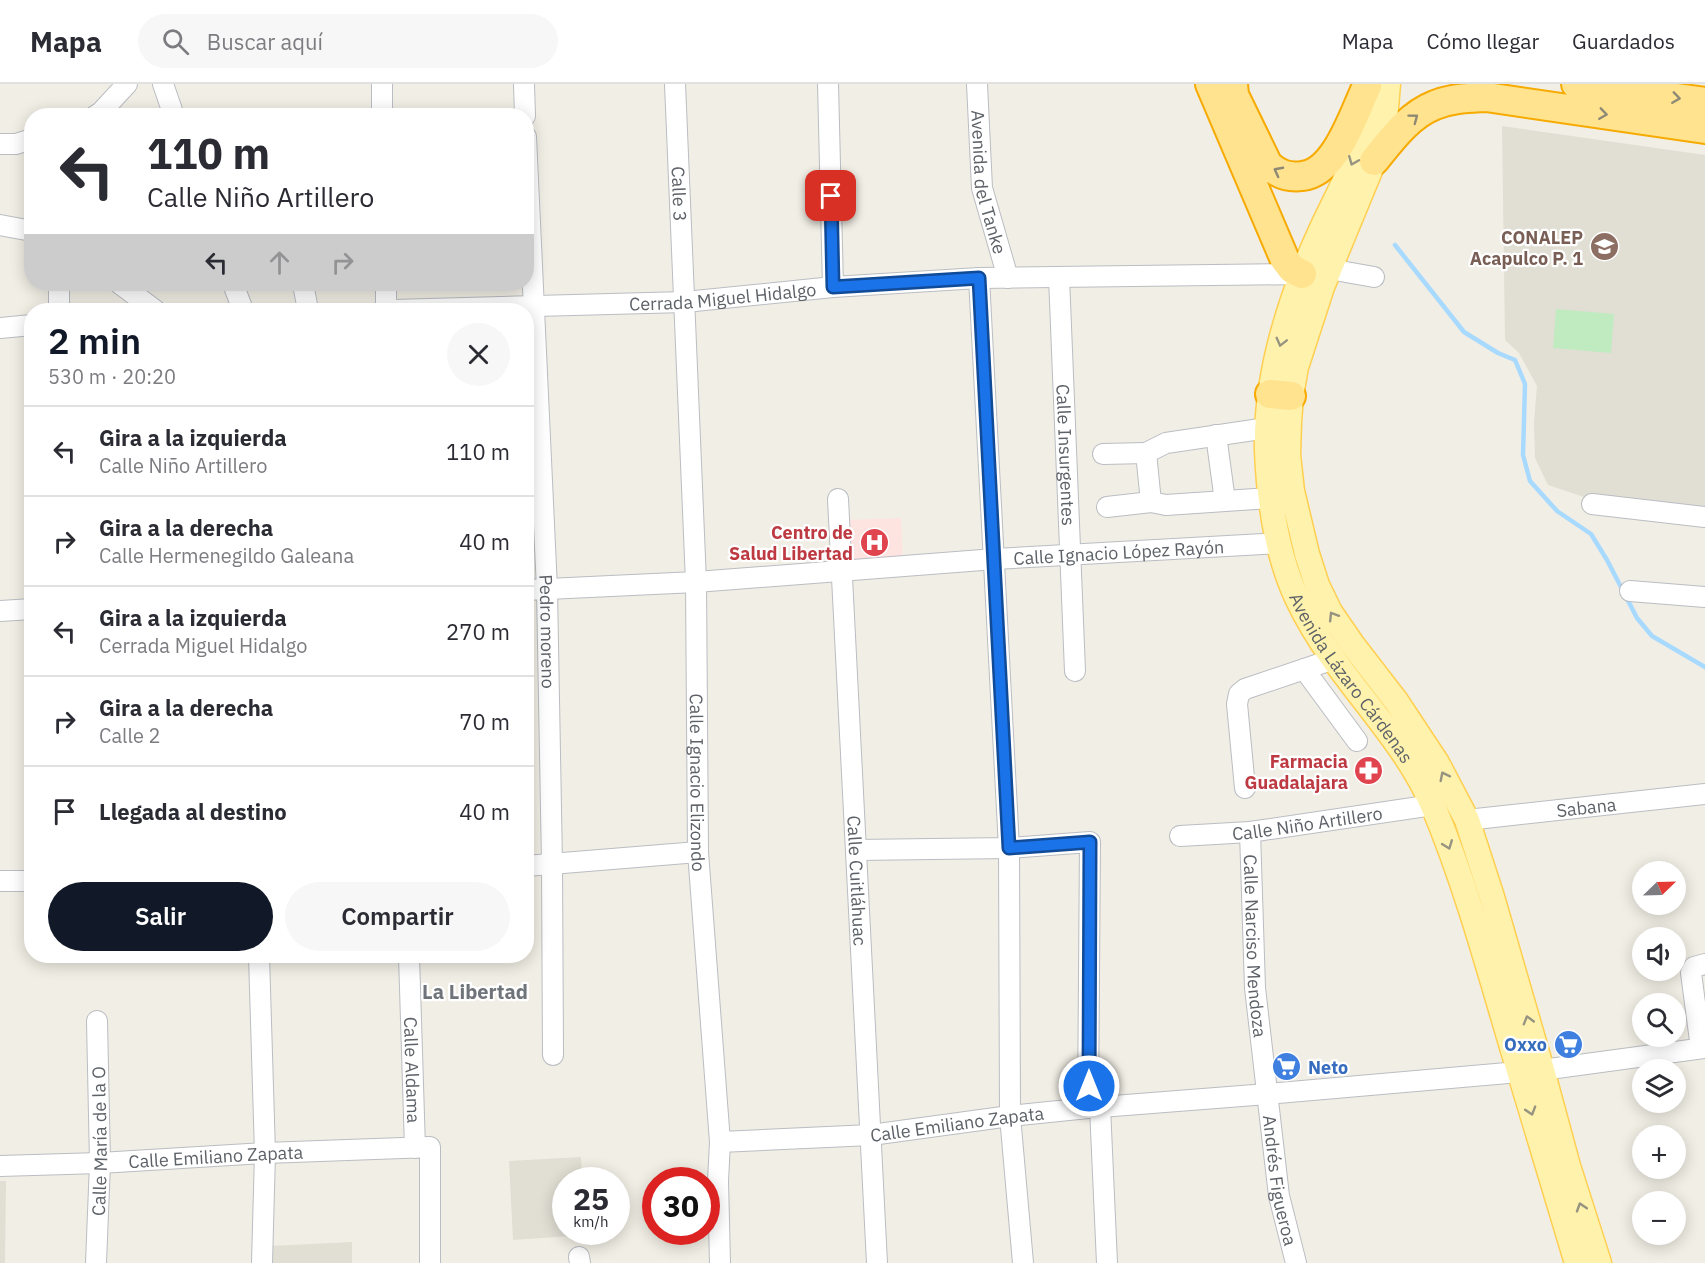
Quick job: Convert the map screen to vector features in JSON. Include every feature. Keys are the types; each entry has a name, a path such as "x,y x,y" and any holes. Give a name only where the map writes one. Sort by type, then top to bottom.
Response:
{"highway":[{"path":"1210,84 1285,260 1292,269 1316,271"},
{"path":"1233,84 1234,94 1268,165 1275,171 1291,177 1308,176 1322,167 1336,152 1374,85"},
{"path":"1576,84 1705,102"},
{"path":"1374,161 1412,118 1435,105 1457,99 1486,97 1705,129"}],"main road":[{"name":"Avenida Lázaro Cárdenas","path":"1316,271 1355,159 1374,85"},
{"name":"Avenida Lázaro Cárdenas","path":"1374,85 1385,119 1374,161 1284,330 1280,395 1292,491 1306,554 1330,612 1396,701 1437,763 1467,820 1492,897 1530,1070 1577,1263"},
{"name":"Avenida Lázaro Cárdenas","path":"1280,395 1267,428 1270,498 1279,543 1296,597 1334,659 1390,732 1433,805 1530,1070 1568,1166 1599,1263"}],"street":[{"path":"105,108 127,84"},
{"path":"163,84 171,108"},
{"path":"382,84 382,108"},
{"path":"524,84 525,108"},
{"name":"Calle 3","path":"675,84 685,302"},
{"path":"828,84 833,287"},
{"name":"Avenida del Tanke","path":"977,84 982,188 1008,278"},
{"path":"0,144 24,142"},
{"path":"0,225 24,230"},
{"name":"Cerrada Miguel Hidalgo","path":"535,306 685,302 833,287 979,278 1316,271 1374,277"},
{"name":"Calle Insurgentes","path":"1059,277 1075,671"},
{"path":"979,278 1009,848 1010,1116 1023,1263"},
{"name":"Pedro moreno","path":"534,287 547,589 553,1055"},
{"path":"129,291 146,303"},
{"name":"Calle Ignacio Elizondo","path":"685,302 696,582 698,852 720,1142 718,1192 720,1263"},
{"path":"0,328 24,326"},
{"path":"1103,454 1146,453 1167,443 1267,428"},
{"path":"1216,435 1225,501"},
{"path":"1146,453 1151,502"},
{"path":"1107,507 1151,502 1166,505 1270,498"},
{"name":"Calle Cuitláhuac","path":"838,499 877,1263"},
{"path":"1592,504 1705,517"},
{"name":"Calle Ignacio López Rayón","path":"534,590 696,582 994,559 1279,543"},
{"path":"1630,591 1705,597"},
{"path":"0,611 24,610"},
{"path":"1245,788 1237,704 1239,694 1245,689 1334,659"},
{"path":"1304,669 1357,741"},
{"name":"Sabana","path":"1467,820 1705,794"},
{"name":"Calle Niño Artillero","path":"1180,836 1250,832 1433,805"},
{"name":"Calle Narciso Mendoza","path":"1250,832 1255,988 1267,1094"},
{"path":"856,850 1009,848 1090,842 1094,1108 1107,1263"},
{"path":"534,865 698,852"},
{"path":"0,881 24,882"},
{"path":"259,963 265,1153 262,1263"},
{"name":"Calle Aldama","path":"410,963 430,1263"},
{"path":"1703,1048 1691,973 1694,967 1705,964"},
{"name":"Calle María de la O","path":"96,1263 100,1163 97,1021"},
{"name":"Calle Emiliano Zapata","path":"720,1142 871,1135 1010,1116 1530,1070 1703,1048"},
{"name":"Andrés Figueroa","path":"1267,1094 1279,1196 1296,1263"},
{"name":"Calle Emiliano Zapata","path":"0,1166 423,1148"}],"shaded area":[{"name":"CONALEP Acapulco P. 1","path":"1502,126 1705,155 1705,512 1584,497 1548,485 1535,458 1534,422 1537,386 1519,353 1505,340"},
{"name":"Centro de Salud Libertad","path":"901,518 903,564 847,567 845,520"},
{"path":"581,1157 581,1167 552,1167 552,1237 513,1240 509,1161"},
{"path":"0,1181 6,1181 5,1263 0,1263"},
{"path":"352,1242 352,1263 269,1263 270,1246"}],"green space":[{"path":"1556,309 1614,314 1611,353 1553,348"}],"waterway":[{"path":"1395,245 1464,332 1498,353 1515,360 1525,384 1523,455 1530,481 1557,511 1591,534 1637,618 1652,636 1705,667"}],"place":[{"name":"CONALEP Acapulco P. 1","path":"1604,247"},
{"name":"Centro de Salud Libertad","path":"874,542"},
{"name":"Farmacia Guadalajara","path":"1369,771"},
{"name":"Oxxo","path":"1568,1044"},
{"name":"Neto","path":"1287,1067"}],"district":[{"name":"La Libertad","path":"475,991"}],"route":[{"path":"831,196 833,287 979,278 1009,848 1090,842 1089,1086"}]}
